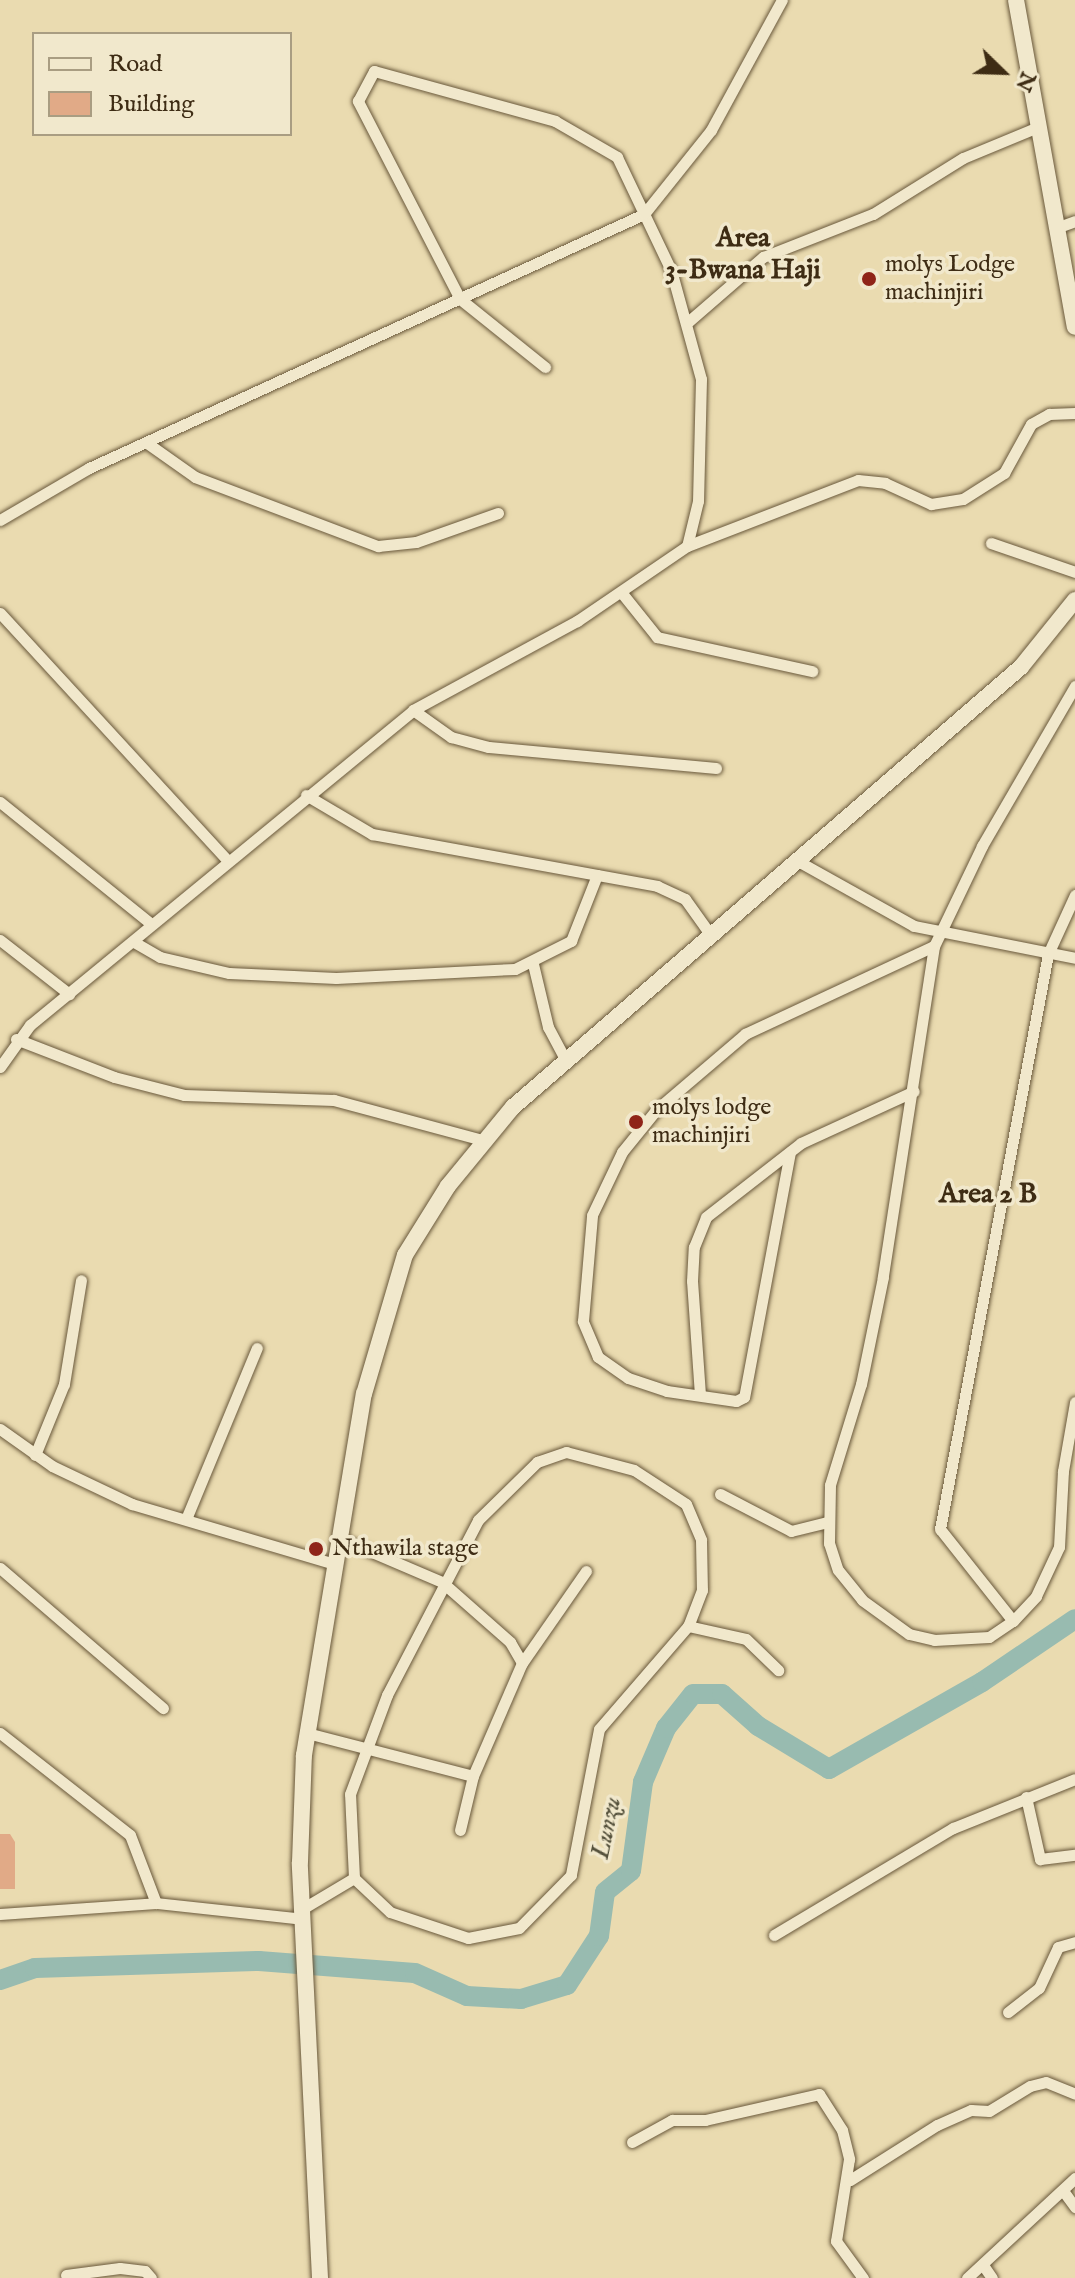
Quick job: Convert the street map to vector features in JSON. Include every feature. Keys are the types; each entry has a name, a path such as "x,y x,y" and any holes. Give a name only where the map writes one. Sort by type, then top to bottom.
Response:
{"main road":[{"path":"1016,0 1075,327"},
{"path":"320,2278 303,1914 307,1733 334,1564 381,1319 426,1217 482,1140 565,1059 1021,667 1075,600"}],"street":[{"path":"0,520 89,468 644,214 711,130 782,0"},
{"path":"545,367 460,299 358,101 374,71 449,87 586,133 617,157 689,321 701,379 698,501 687,546"},
{"path":"689,321 763,257 873,214 963,158 1038,127"},
{"path":"1056,228 1075,221"},
{"path":"0,1067 16,1039 134,942 226,859 413,710 621,592 687,546 858,480 872,478 931,504 963,499 1004,473 1031,424 1049,414 1075,413"},
{"path":"147,443 195,477 378,546 416,542 498,513"},
{"path":"991,543 1075,572"},
{"path":"621,592 657,637 812,671"},
{"path":"0,613 226,859"},
{"path":"1075,686 934,946 914,1091 874,1321 830,1485 827,1522 838,1570 862,1600 909,1634 964,1642 989,1637 1013,1621 1036,1596 1059,1547 1063,1471 1075,1402"},
{"path":"413,710 451,737 489,747 716,768"},
{"path":"306,795 372,834 597,875 676,893 710,934"},
{"path":"0,802 151,924"},
{"path":"796,860 939,934 1075,958"},
{"path":"134,942 160,957 229,973 350,978 533,964 571,941 597,875"},
{"path":"1013,1621 940,1529 1048,954 1075,895"},
{"path":"0,940 69,994"},
{"path":"790,1152 744,1397 700,1395 628,1378 598,1357 585,1336 581,1282 599,1192 657,1109 745,1034 934,946"},
{"path":"533,964 548,1027 565,1059"},
{"path":"16,1039 114,1077 184,1095 334,1100 482,1140"},
{"path":"700,1395 692,1281 698,1230 730,1193 828,1127 914,1091"},
{"path":"35,1455 64,1384 81,1280"},
{"path":"186,1519 257,1348"},
{"path":"0,1429 35,1455 114,1496 334,1564"},
{"path":"551,1455 586,1455 634,1470 686,1504 705,1566 688,1626 599,1729 571,1875 519,1928 468,1938 413,1923 390,1912 354,1878 347,1820 364,1748 442,1582 488,1506 523,1473 551,1455"},
{"path":"720,1494 791,1531 827,1522"},
{"path":"339,1538 442,1582 510,1642 522,1663"},
{"path":"0,1568 163,1708"},
{"path":"460,1830 473,1776 522,1663 586,1571"},
{"path":"688,1626 746,1639 778,1670"},
{"path":"0,1733 130,1835 156,1903"},
{"path":"307,1733 473,1776"},
{"path":"774,1935 895,1860 1026,1797 1075,1779"},
{"path":"1026,1797 1040,1859 1075,1855"},
{"path":"0,1914 156,1903 303,1914 354,1878"},
{"path":"1008,2012 1039,1988 1058,1947 1075,1942"},
{"path":"850,2180 937,2125 971,2110 989,2111 1030,2086 1046,2082 1075,2094"},
{"path":"632,2142 672,2120 705,2120 819,2094 847,2143 850,2180 835,2233 863,2278"},
{"path":"967,2278 988,2273 1075,2178"},
{"path":"1064,2192 1075,2207"},
{"path":"66,2275 120,2268 145,2271 151,2278"}],"building":[{"path":"0,1834 10,1834 15,1842 15,1889 0,1889"}],"waterway":[{"name":"Lunzu","path":"0,1980 35,1968 259,1961 415,1973 467,1996 521,1999 567,1985 599,1936 605,1892 631,1871 643,1782 666,1728 693,1694 722,1694 758,1726 829,1769 982,1682 1075,1619"}],"place":[{"name":"molys Lodge machinjiri","path":"869,279"},
{"name":"molys lodge machinjiri","path":"636,1122"},
{"name":"Nthawila stage","path":"316,1549"}],"district":[{"name":"Area 3-Bwana Haji","path":"743,255"},
{"name":"Area 2 B","path":"988,1195"}]}
